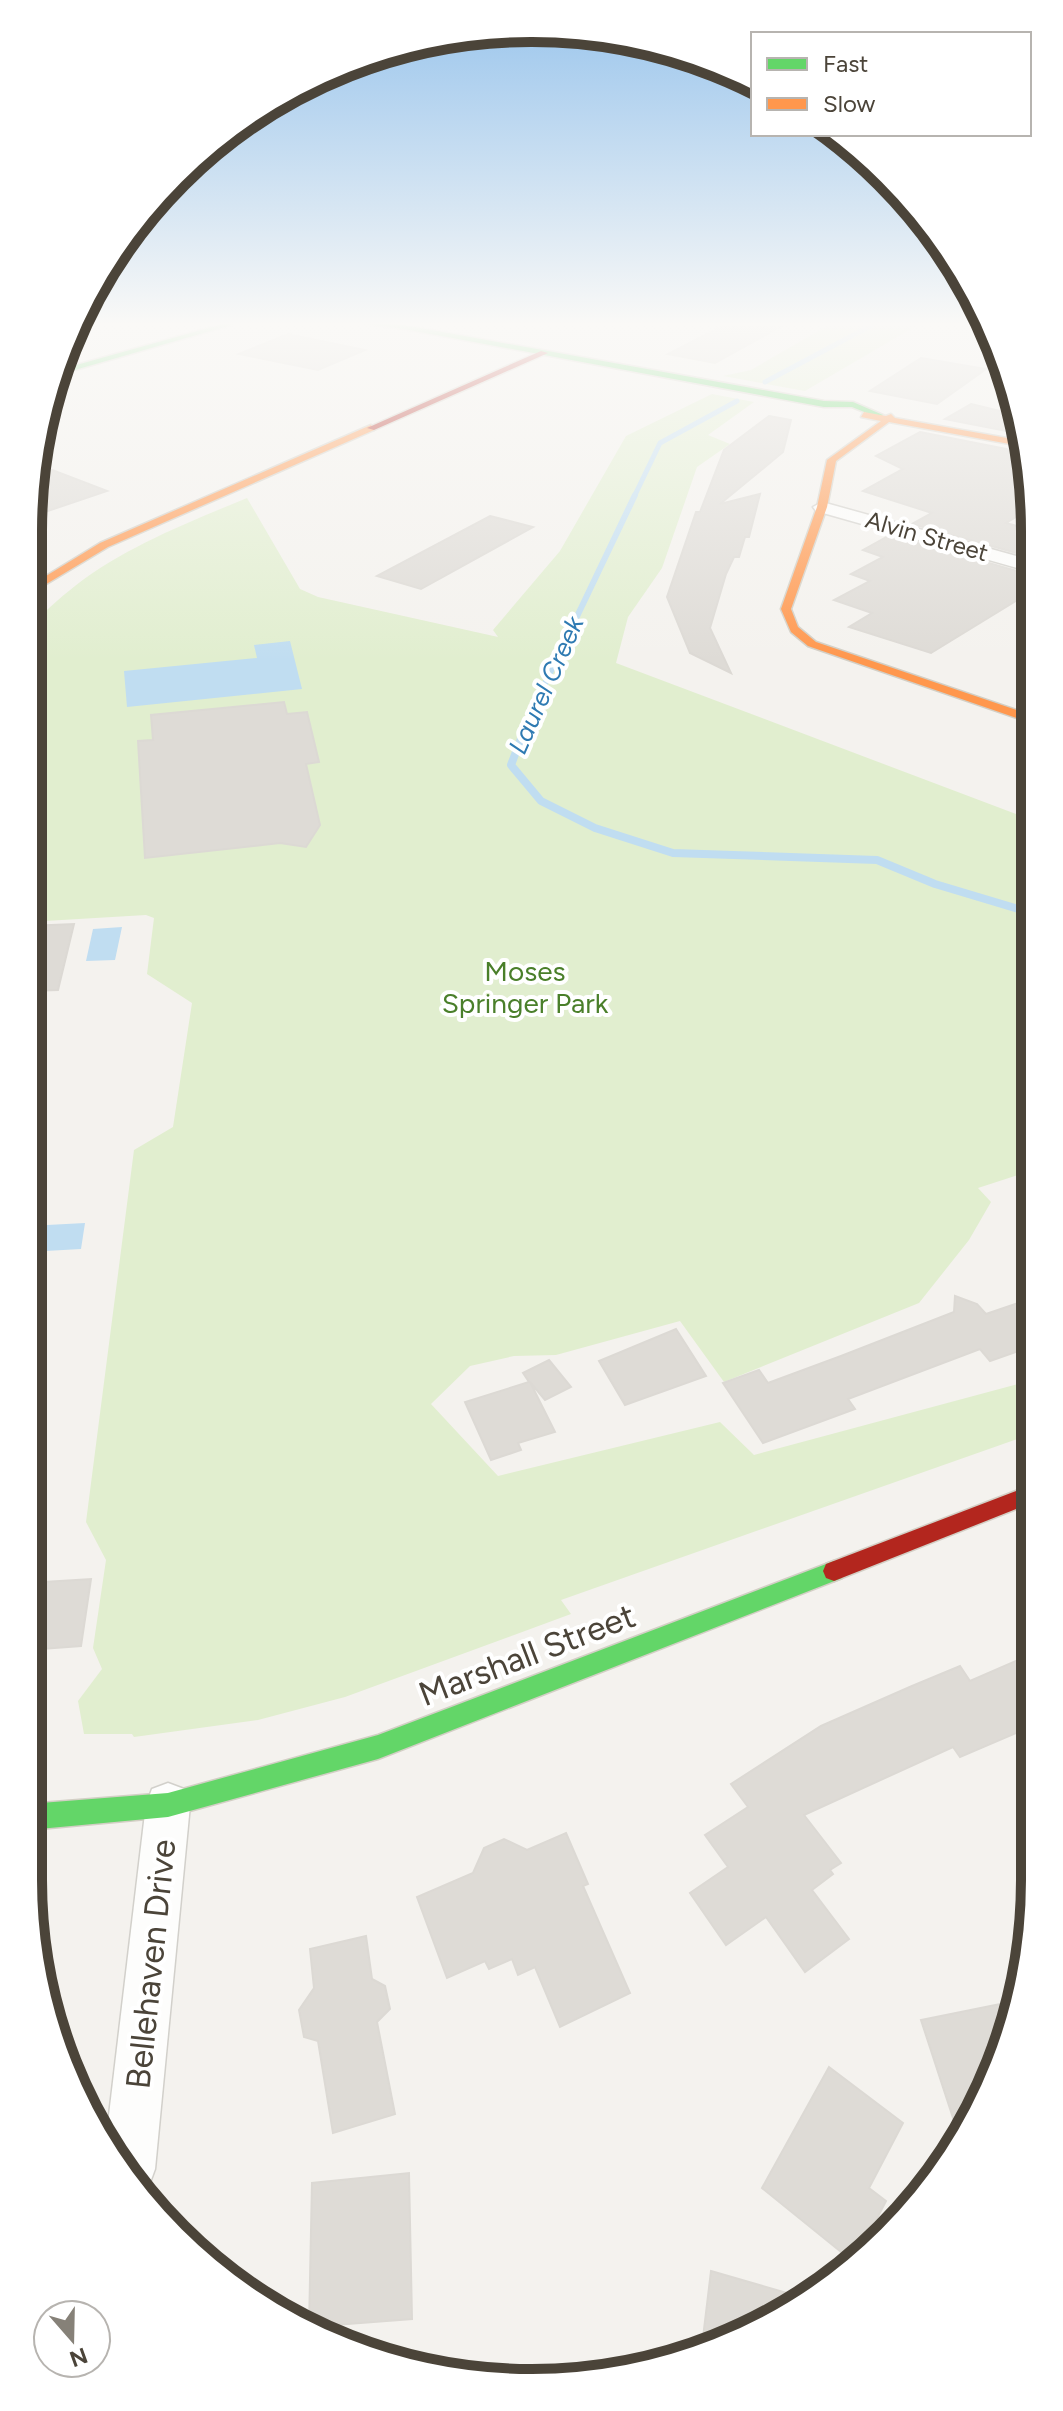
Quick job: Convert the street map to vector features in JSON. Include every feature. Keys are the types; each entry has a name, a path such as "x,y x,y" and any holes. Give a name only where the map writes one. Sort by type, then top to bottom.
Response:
{"street":[{"path":"42,583 104,545 355,436"},
{"path":"861,436 832,460 822,507 786,609 789,623 798,636 1021,715"},
{"path":"983,436 1013,442"},
{"name":"Alvin Street","path":"822,507 1021,563"},
{"name":"Marshall Street","path":"42,1816 168,1805 378,1747 1021,1498"},
{"name":"Bellehaven Drive","path":"130,2159 168,1805"}],"green space":[{"name":"Moses Springer Park","path":"626,436 709,436 730,444 697,467 662,568 628,617 616,663 1021,816 1021,1174 978,1188 991,1202 969,1240 919,1303 724,1382 680,1321 556,1355 514,1356 470,1366 431,1404 498,1476 720,1422 754,1455 1021,1383 1021,1438 561,1600 571,1614 345,1697 258,1720 134,1737 132,1734 84,1734 78,1701 102,1669 93,1648 106,1560 86,1522 134,1150 173,1127 192,1003 147,974 154,918 146,915 42,921 42,615 75,586 115,559 158,536 247,498 300,589 318,597 498,637 493,630 560,551"}],"water":[{"path":"290,641 302,689 127,707 124,671 257,658 254,645"},
{"path":"122,927 115,960 86,961 93,929"},
{"path":"85,1223 81,1249 42,1251 42,1225"}],"building":[{"path":"743,436 787,436 783,452 720,504 760,494 749,537 745,537 739,557 734,557 726,574 710,628 731,673 690,653 667,597 696,512 700,512 724,450"},
{"path":"914,436 938,436 1014,451 1020,514 1006,523 1021,527 1021,554 912,524 932,513 863,491 903,469 876,456"},
{"path":"46,468 107,491 43,513"},
{"path":"490,516 533,527 421,589 377,576"},
{"path":"890,535 1021,572 1021,600 931,653 849,627 872,613 834,600 870,581 851,574 883,557 863,550"},
{"path":"284,702 287,714 307,712 319,762 306,764 320,825 306,847 280,843 145,858 138,741 153,740 151,715"},
{"path":"74,924 58,990 42,991 42,925"},
{"path":"955,1296 977,1304 986,1314 1021,1302 1021,1350 990,1361 980,1349 848,1399 855,1409 763,1443 723,1383 759,1370 768,1383 954,1312"},
{"path":"676,1329 706,1376 625,1405 599,1361"},
{"path":"549,1360 571,1387 545,1400 530,1382 555,1432 518,1443 521,1450 491,1460 465,1402 529,1382 523,1373"},
{"path":"91,1579 81,1646 42,1649 42,1582"},
{"path":"1021,1659 1021,1731 960,1757 953,1747 804,1815 841,1863 830,1870 833,1874 812,1890 849,1939 805,1972 766,1917 726,1945 690,1893 728,1867 705,1835 748,1807 731,1784 821,1726 912,1686 960,1666 970,1681"},
{"path":"566,1833 588,1884 583,1886 630,1993 560,2027 535,1967 518,1975 512,1959 489,1969 485,1961 447,1978 417,1897 473,1873 484,1848 504,1839 527,1850"},
{"path":"366,1936 372,1979 385,1986 390,2009 377,2022 395,2114 333,2133 318,2041 304,2037 299,2010 314,1988 310,1949"},
{"path":"1005,2003 984,2067 955,2124 921,2020"},
{"path":"829,2067 903,2123 869,2188 886,2201 868,2235 845,2255 762,2188"},
{"path":"409,2173 412,2319 329,2325 309,2316 312,2183"},
{"path":"711,2271 791,2294 748,2319 703,2338"}],"waterway":[{"name":"Laurel Creek","path":"634,497 660,443 674,436"},
{"name":"Laurel Creek","path":"529,717 635,495"},
{"name":"Laurel Creek","path":"530,715 511,765 541,801 595,828 673,853 877,860 935,884 1021,910"}],"traffic: fast":[{"path":"42,1816 168,1805 378,1747 834,1571"}],"traffic: slow":[{"path":"42,583 104,545 354,436"},
{"path":"866,436 832,460 822,507 786,609 791,625 812,644 1021,716"},
{"path":"978,436 1013,442"}],"traffic: jam":[{"path":"834,1571 1021,1498"}]}
